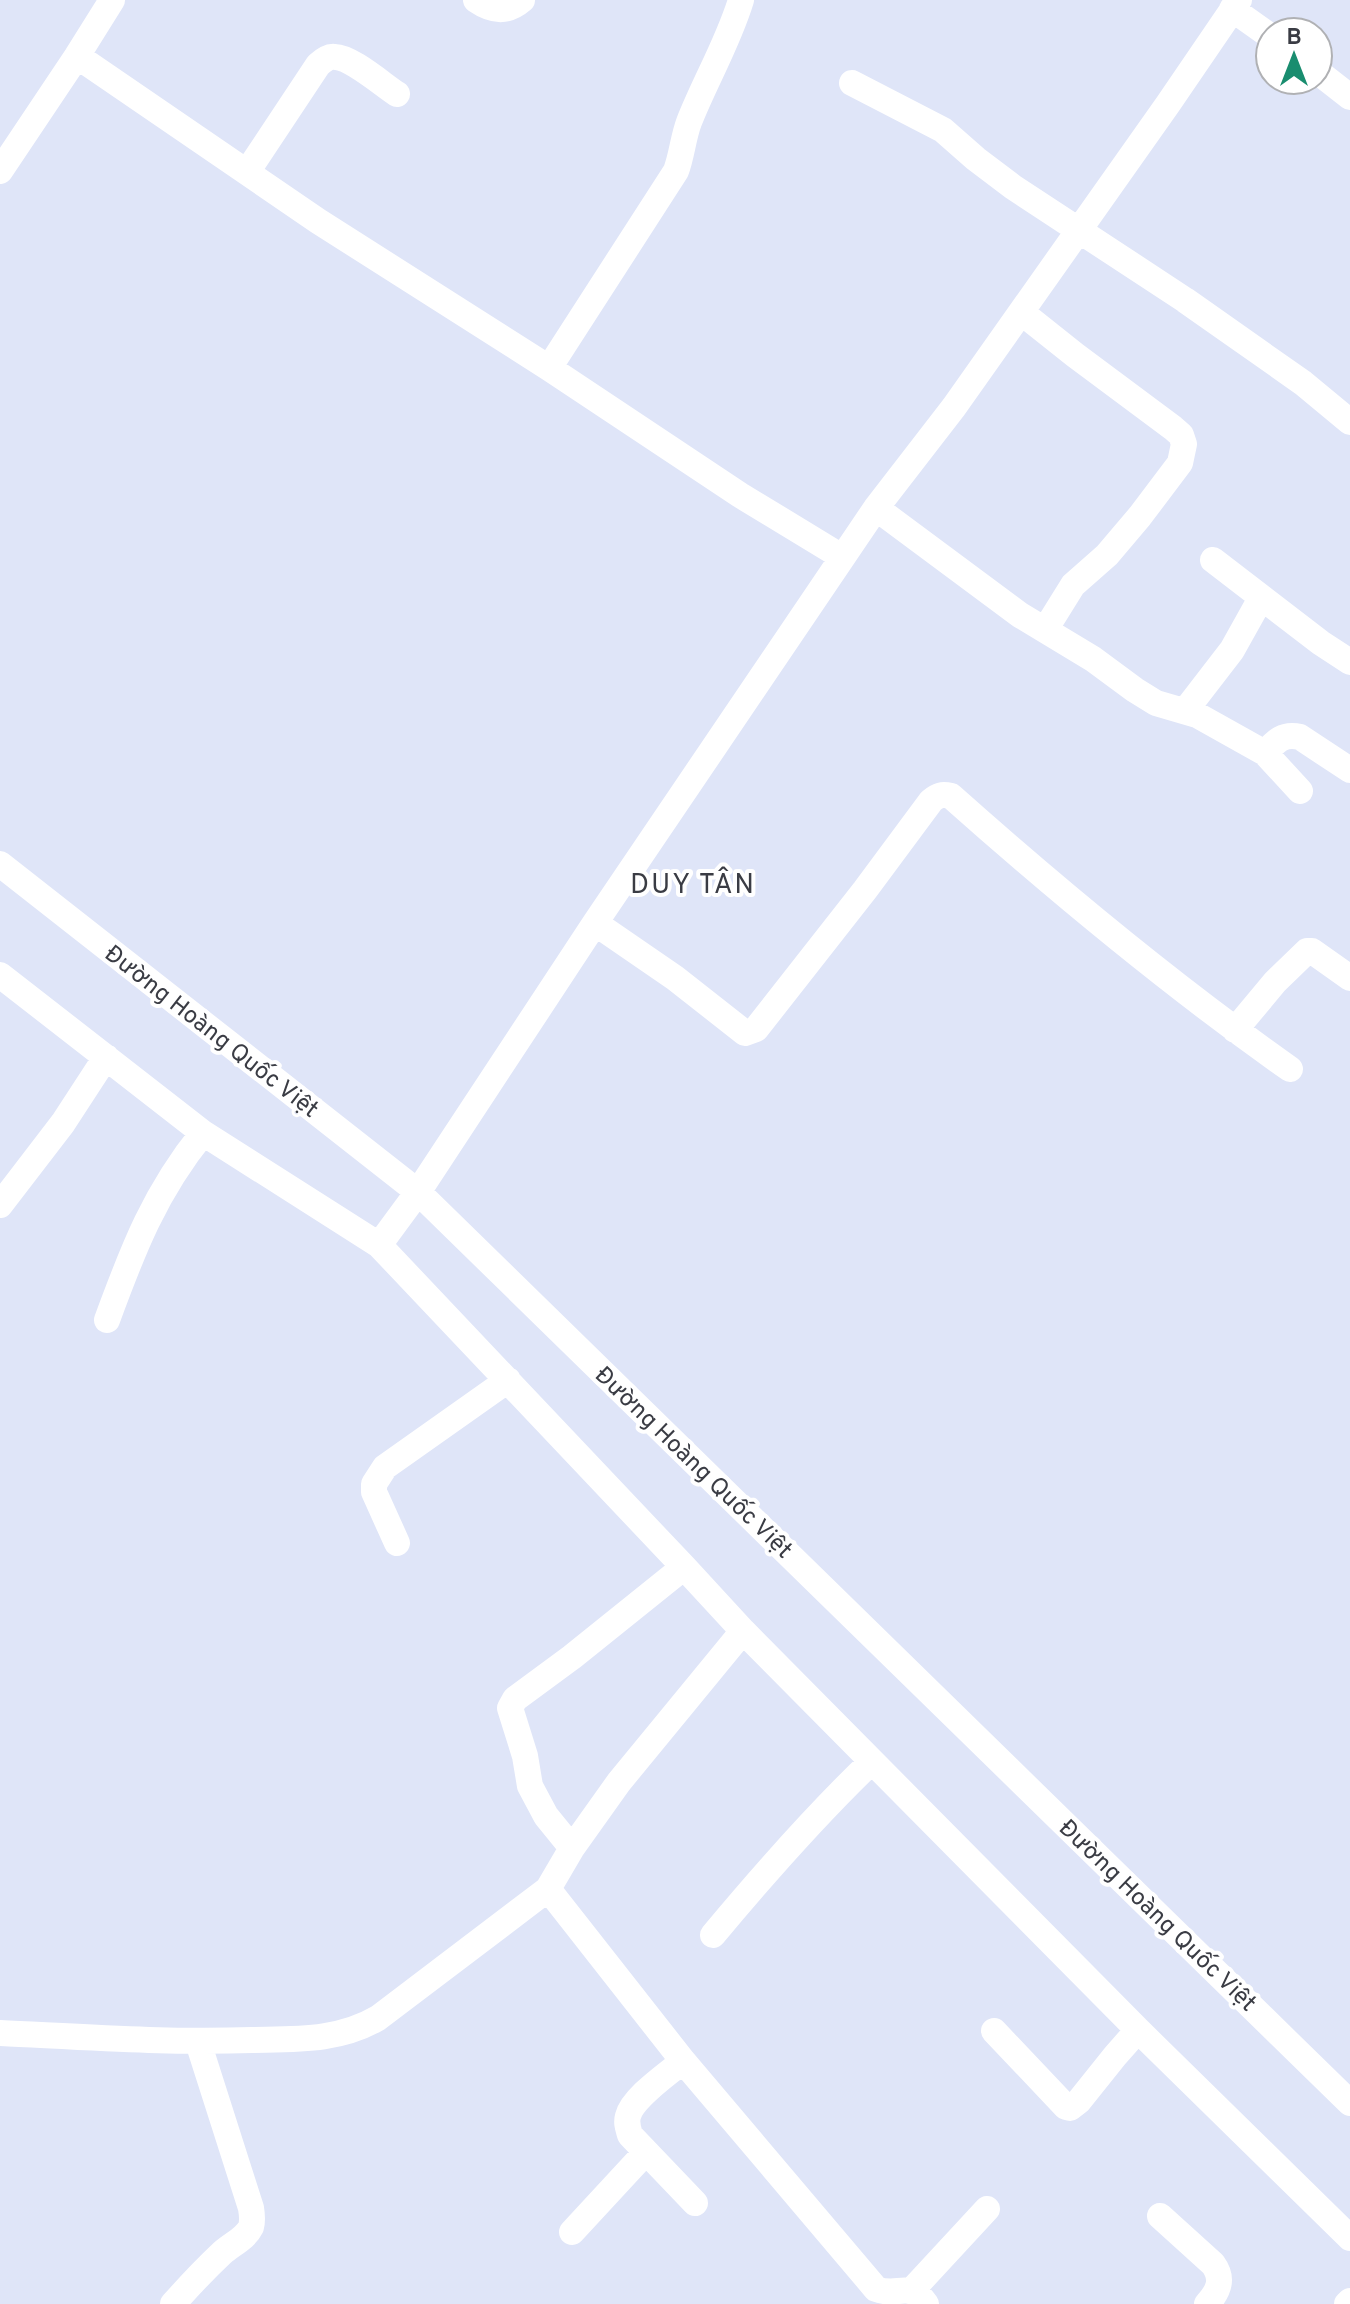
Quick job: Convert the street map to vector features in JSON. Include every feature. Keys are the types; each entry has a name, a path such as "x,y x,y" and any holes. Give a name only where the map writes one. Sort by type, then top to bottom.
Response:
{"street":[{"path":"0,171 112,0"},
{"path":"476,0 486,7 507,9 522,0"},
{"path":"549,368 676,171 688,125 734,23 741,0"},
{"path":"384,1238 842,557 954,407 1168,104 1235,3 1254,21"},
{"path":"77,56 318,221 549,368 740,495 842,557"},
{"path":"247,172 325,58 336,56 348,61 397,94"},
{"path":"852,83 943,130 976,159 1077,231 1185,300 1279,366 1350,422"},
{"path":"1334,84 1350,97"},
{"path":"1021,312 1173,428 1181,435 1184,444 1180,463 1168,480 1107,555 1073,585 1045,630"},
{"path":"876,508 1020,615 1093,659 1135,690 1156,703 1197,715 1265,753 1300,791"},
{"path":"1213,560 1350,662"},
{"path":"1185,711 1232,650 1261,598"},
{"path":"1265,753 1282,737 1292,735 1300,737 1350,770"},
{"path":"595,923 675,978 745,1033 750,1032 756,1029 856,902 931,801 942,794 951,796 1122,943 1290,1069"},
{"name":"Đường Hoàng Quốc Việt","path":"0,864 413,1199 1350,2103"},
{"path":"1235,1030 1275,982 1307,951 1312,951 1350,978"},
{"path":"0,975 203,1133 384,1238 508,1380 743,1631 1138,2030 1350,2238"},
{"path":"0,1205 63,1123 106,1057"},
{"path":"107,1320 154,1206 180,1161 203,1133"},
{"path":"397,1543 374,1492 379,1475 404,1453 508,1380"},
{"path":"572,1848 546,1816 530,1786 525,1756 510,1708 515,1699 684,1567"},
{"path":"0,2033 198,2042 318,2038 362,2028 548,1889 572,1848 619,1782 743,1631"},
{"path":"713,1935 821,1813 871,1762"},
{"path":"548,1889 683,2061 876,2289 884,2292 907,2289 919,2297 987,2209"},
{"path":"994,2031 1070,2108 1138,2030"},
{"path":"173,2304 207,2267 243,2237 253,2220 198,2042"},
{"path":"683,2061 638,2099 628,2112 627,2124 630,2135 695,2203"},
{"path":"572,2232 646,2152"},
{"path":"1160,2216 1219,2272 1219,2287 1207,2304"}],"district":[{"name":"DUY TÂN","path":"693,883"}]}
